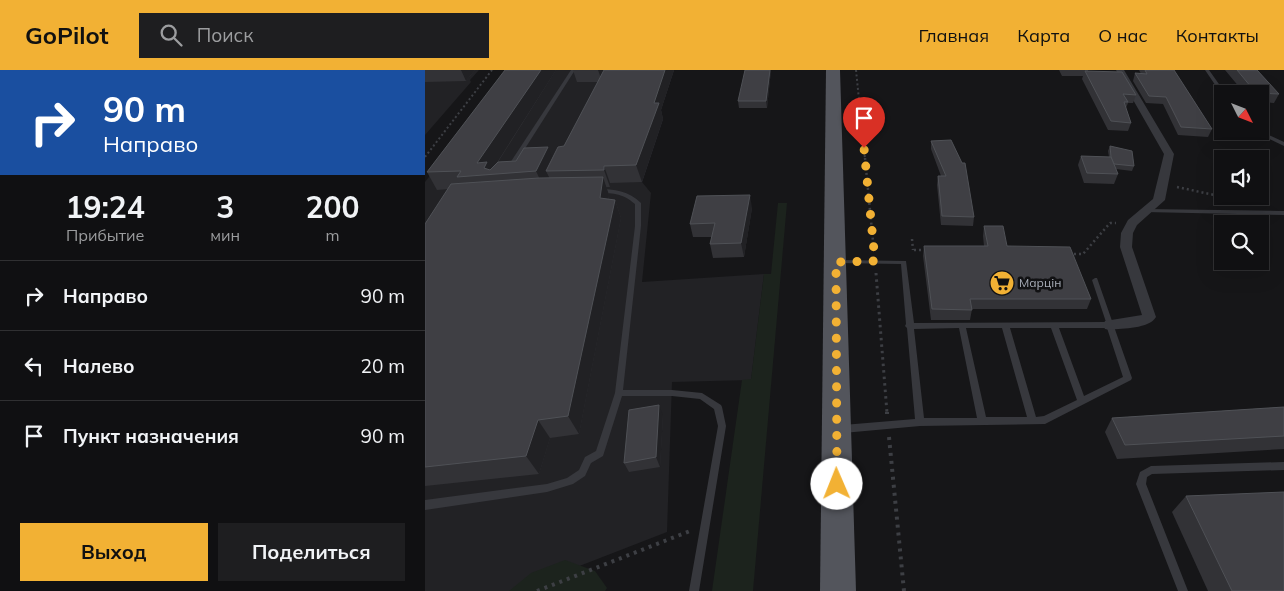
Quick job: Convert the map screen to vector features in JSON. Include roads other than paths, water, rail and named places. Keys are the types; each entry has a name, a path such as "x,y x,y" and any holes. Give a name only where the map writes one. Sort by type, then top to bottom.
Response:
{"main road":[{"path":"833,70 838,591"}],"street":[{"path":"1110,325 1144,320 1149,317 1149,312 1126,247 1127,233 1132,223 1159,200 1169,154 1120,70"}],"lane":[{"path":"503,177 573,70"},
{"path":"1207,70 1217,85"},
{"path":"1269,137 1284,144"},
{"path":"519,155 528,155"},
{"path":"425,505 547,488 570,481 582,473 588,460 600,453 619,394 638,226 638,203 629,194 619,191 590,191"},
{"path":"1147,210 1284,213"},
{"path":"836,262 904,262 920,422"},
{"path":"836,430 920,422 1045,420 1128,378 1095,280"},
{"path":"1054,325 1082,401"},
{"path":"909,326 1110,325"},
{"path":"962,326 982,422"},
{"path":"1005,326 1033,421"},
{"path":"619,394 672,393 702,396 718,407 722,426 694,591"},
{"path":"1183,591 1141,484 1143,475 1151,470 1284,466"}],"place":[{"name":"Марцін","path":"1002,283"}]}
